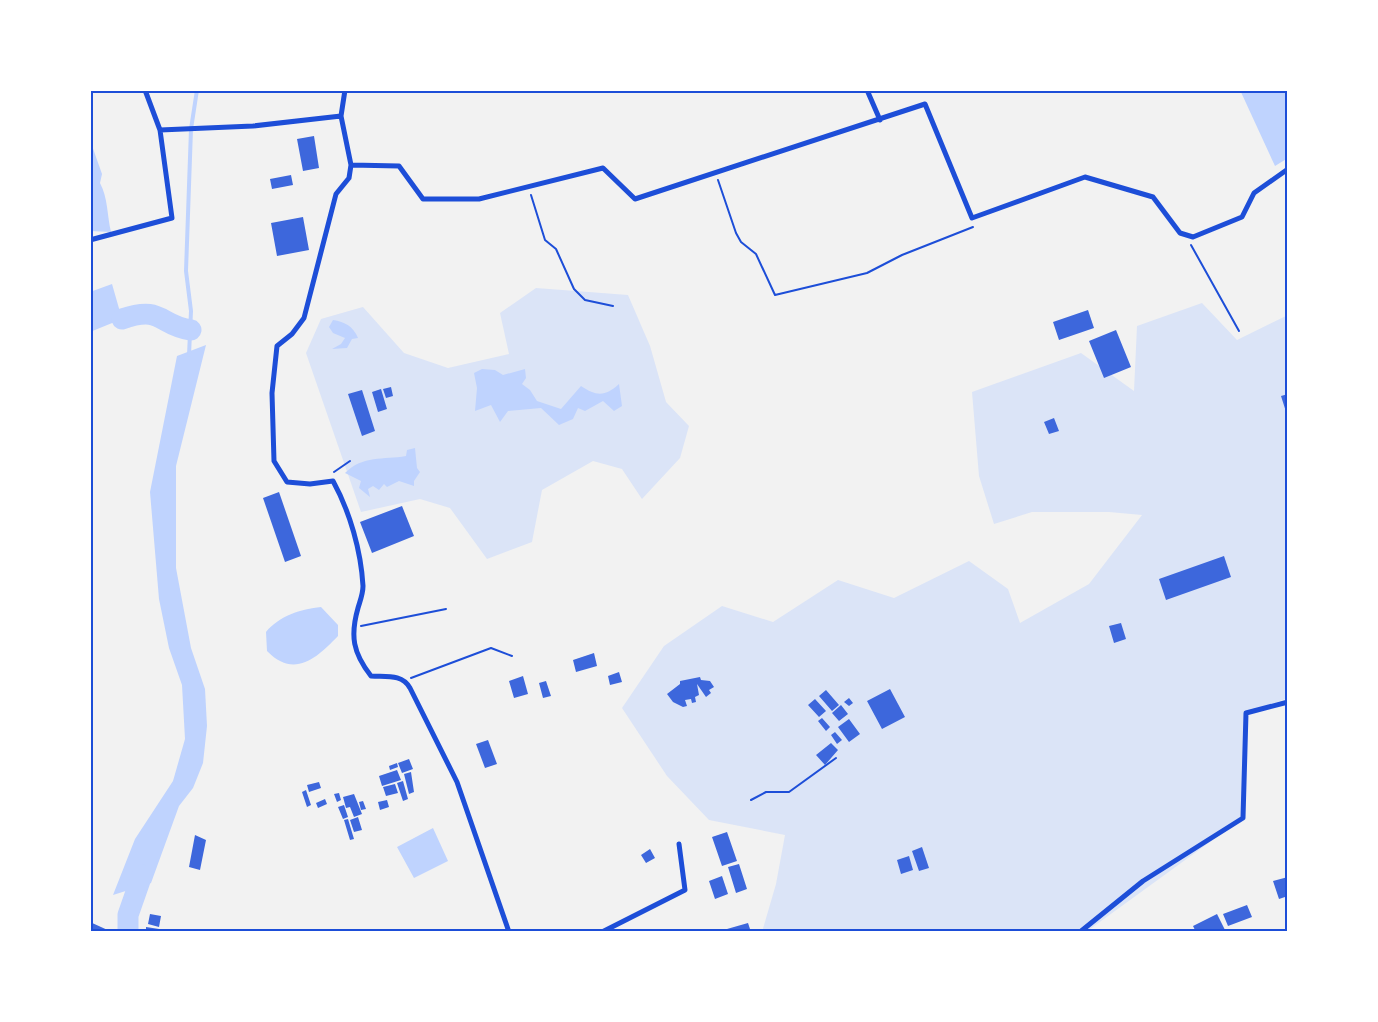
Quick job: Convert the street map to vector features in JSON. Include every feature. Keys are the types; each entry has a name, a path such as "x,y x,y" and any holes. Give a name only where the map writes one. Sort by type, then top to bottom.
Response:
{"street":[{"path":"90,240 172,218 160,130 145,90"},
{"path":"345,90 341,116 351,165 349,178 336,194 304,318 292,334 277,346 272,393 274,461 287,482 310,484 333,481 341,496 361,558 363,590 353,628 354,648 359,661 371,676 400,677 406,680 457,782 509,932"},
{"path":"867,90 880,120"},
{"path":"351,165 399,166 423,199 479,199 603,168 635,199 925,104 972,218 1085,177 1154,197 1186,237 1193,237 1242,217 1254,193 1288,169"},
{"path":"160,130 253,126 341,116"},
{"path":"1080,932 1143,881 1244,818 1246,714 1288,702"},
{"path":"602,932 685,890 679,844"}],"path":[{"path":"716,174 736,233 741,242 756,254 775,296 867,273 902,255 978,225"},
{"path":"528,187 545,240 556,249 574,290 585,300 613,306"},
{"path":"1186,237 1239,331"},
{"path":"333,481 334,473 350,461"},
{"path":"353,628 446,609"},
{"path":"406,680 491,648 512,656"},
{"path":"751,800 766,792 789,792 836,758"}],"shaded area":[{"path":"536,288 628,295 650,346 666,402 689,426 680,458 642,499 622,469 593,461 542,490 532,542 487,559 450,508 420,499 361,512 306,353 321,319 363,307 404,353 448,368 509,354 500,313"},
{"path":"1202,303 1237,340 1288,315 1288,698 1246,714 1243,818 1086,932 762,932 776,884 785,835 709,820 667,776 622,708 664,646 722,606 773,622 838,580 894,598 969,561 1008,589 1020,623 1089,584 1142,515 1109,512 1032,512 994,524 979,476 972,392 1081,353 1134,391 1137,326"}],"water":[{"path":"1240,90 1288,90 1288,158 1275,166"},
{"path":"90,140 102,174 100,183 106,201 111,232 90,231"},
{"path":"112,284 122,319 90,332 90,292"},
{"path":"333,320 348,325 358,338 352,339 347,348 332,349 341,344 345,338 333,333 329,327"},
{"path":"206,345 176,466 176,568 191,648 205,689 207,726 203,763 193,788 179,806 151,883 113,895 135,839 173,781 185,739 182,685 169,648 159,599 150,492 177,356"},
{"path":"482,369 495,370 503,375 525,369 526,378 522,384 530,390 537,401 561,409 581,386 601,394 619,384 622,406 614,411 603,401 585,411 578,408 573,419 559,425 541,408 508,411 500,422 491,405 475,411 477,388 474,373"},
{"path":"415,448 417,468 420,472 414,481 414,486 399,481 387,487 384,484 379,490 373,486 368,489 370,497 359,488 361,481 345,473 359,463 406,456 407,450"},
{"path":"321,607 338,625 338,636 322,652 305,662 287,664 267,651 266,632 271,626 291,614"},
{"path":"433,828 448,861 414,878 397,847"}],"building":[{"path":"314,136 319,168 303,171 297,139"},
{"path":"291,175 293,185 272,189 270,179"},
{"path":"303,217 309,250 277,256 271,223"},
{"path":"1088,310 1094,328 1059,340 1053,322"},
{"path":"1116,330 1131,367 1104,378 1089,341"},
{"path":"391,387 393,396 386,398 383,389"},
{"path":"381,389 387,409 378,412 372,392"},
{"path":"362,390 375,431 362,436 348,394"},
{"path":"1288,394 1288,418 1281,396"},
{"path":"1054,418 1059,431 1049,434 1044,422"},
{"path":"279,492 301,556 285,562 263,498"},
{"path":"402,506 414,536 372,553 360,522"},
{"path":"1224,556 1231,577 1166,600 1159,579"},
{"path":"1121,623 1126,639 1114,643 1109,626"},
{"path":"594,653 597,666 576,672 573,660"},
{"path":"619,672 622,682 610,685 608,676"},
{"path":"523,676 528,694 514,698 509,681"},
{"path":"700,677 701,680 710,681 714,687 709,690 711,693 706,697 697,684 699,695 695,697 696,702 692,703 691,699 685,700 687,706 683,707 673,702 667,694 680,684 680,681"},
{"path":"546,681 551,696 543,698 539,683"},
{"path":"890,689 905,717 882,729 867,701"},
{"path":"826,690 839,705 832,711 819,696"},
{"path":"849,698 853,703 849,706 844,702"},
{"path":"815,699 826,711 819,717 808,705"},
{"path":"841,705 848,714 839,721 832,713"},
{"path":"822,718 830,727 826,731 818,721"},
{"path":"849,719 860,734 849,742 838,727"},
{"path":"835,732 842,740 837,744 831,735"},
{"path":"488,740 497,764 485,768 476,744"},
{"path":"831,743 838,750 825,765 816,755"},
{"path":"409,759 413,769 402,773 398,763"},
{"path":"397,763 398,767 390,770 389,766"},
{"path":"397,770 401,780 382,786 379,776"},
{"path":"411,772 414,792 409,794 404,774"},
{"path":"403,781 408,799 403,801 397,783"},
{"path":"319,782 321,788 309,792 307,785"},
{"path":"395,784 398,793 386,796 383,787"},
{"path":"306,790 311,805 307,807 302,792"},
{"path":"339,793 341,800 337,802 334,794"},
{"path":"354,794 362,814 354,817 350,807 346,808 343,797"},
{"path":"325,799 327,804 318,808 316,803"},
{"path":"387,800 389,807 380,810 378,802"},
{"path":"363,801 366,809 361,810 359,802"},
{"path":"344,805 348,817 343,819 338,807"},
{"path":"358,817 362,830 354,832 350,820"},
{"path":"348,819 354,839 350,840 344,820"},
{"path":"727,832 737,861 722,866 712,837"},
{"path":"195,835 206,840 200,870 189,867"},
{"path":"922,847 929,868 919,871 912,851"},
{"path":"650,849 655,858 646,863 641,855"},
{"path":"909,856 913,870 901,874 897,860"},
{"path":"739,864 747,889 736,893 728,867"},
{"path":"722,876 728,894 715,899 709,881"},
{"path":"1288,877 1288,896 1279,899 1273,881"},
{"path":"1247,905 1252,917 1228,926 1223,914"},
{"path":"150,914 161,916 159,927 148,924"},
{"path":"1217,914 1226,932 1196,932 1193,926"},
{"path":"90,922 112,932 90,932"},
{"path":"748,923 751,932 728,932 727,929"},
{"path":"146,927 159,929 158,932 146,932"}],"waterway":[{"path":"189,355 191,311 186,271 191,129 197,90"},
{"path":"122,319 135,315 153,315 180,328 191,330"},
{"path":"128,932 128,915 142,875"}]}
